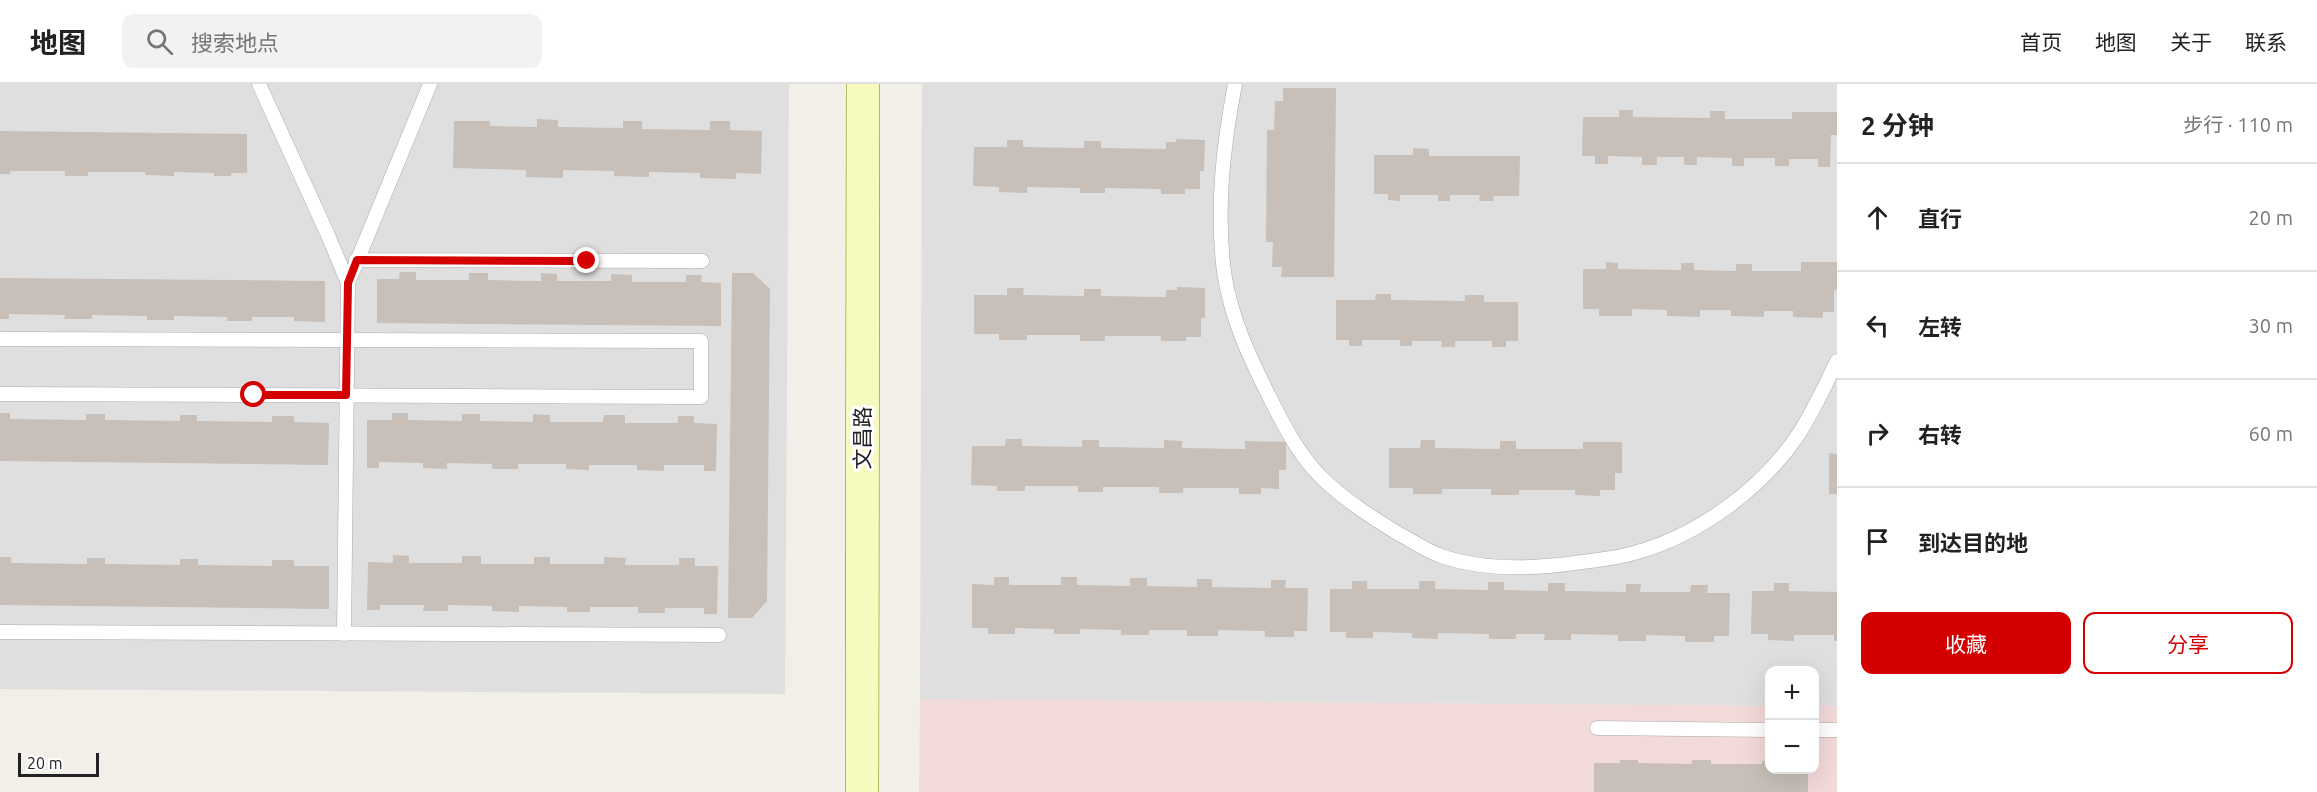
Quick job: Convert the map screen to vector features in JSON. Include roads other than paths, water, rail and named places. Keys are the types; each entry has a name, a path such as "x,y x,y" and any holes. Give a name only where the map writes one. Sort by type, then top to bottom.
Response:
{"street":[{"name":"文昌路","path":"862,792 863,84"}],"lane":[{"path":"259,84 348,283"},
{"path":"344,634 348,283 430,84"},
{"path":"1235,84 1224,143 1220,183 1220,225 1224,272 1230,302 1248,355 1294,442 1319,474 1346,499 1375,519 1440,556 1481,565 1525,567 1567,564 1613,558 1637,552 1672,538 1720,510 1751,487 1778,461 1798,435 1837,361"},
{"path":"357,260 702,261"},
{"path":"0,339 701,341 701,397 0,394"},
{"path":"0,632 718,635"},
{"path":"1597,728 1765,730"},
{"path":"1819,730 1837,730"}]}
